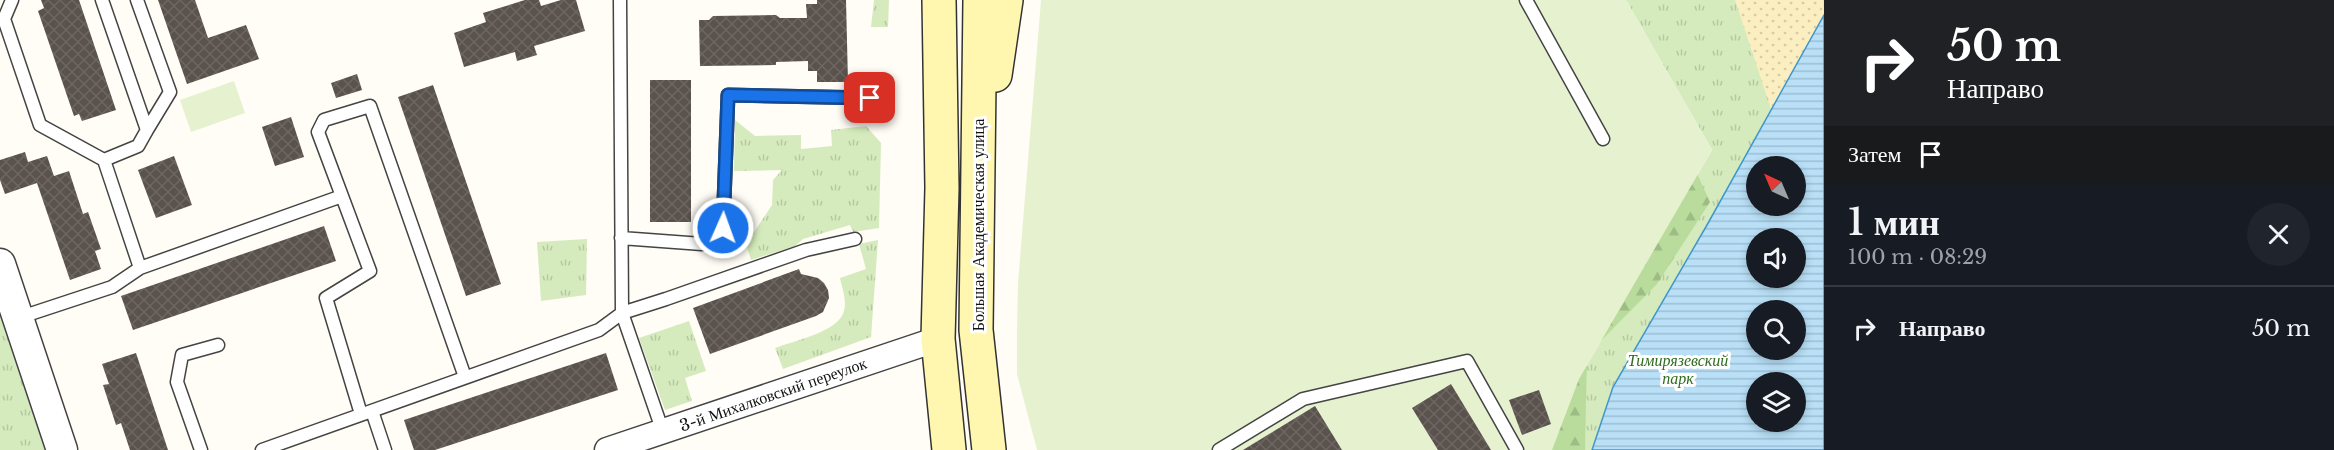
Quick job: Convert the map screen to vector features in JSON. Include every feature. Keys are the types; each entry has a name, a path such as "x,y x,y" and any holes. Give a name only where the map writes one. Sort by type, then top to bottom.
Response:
{"main road":[{"path":"921,0 942,188"},
{"path":"939,0 942,188 938,339 949,450"},
{"name":"Большая Академическая улица","path":"980,0 976,330 989,450"},
{"path":"978,172 1006,0"}],"street":[{"path":"0,264 62,450"},
{"name":"3-й Михалковский переулок","path":"618,448 938,339"}],"lane":[{"path":"12,0 2,19 40,125 104,160 140,268"},
{"path":"102,0 147,130"},
{"path":"104,160 138,147 170,92 137,0"},
{"path":"620,0 622,313 663,432"},
{"path":"1527,0 1603,139"},
{"path":"621,238 702,244 723,228 728,95 870,98"},
{"path":"385,450 367,412 326,298 370,271 318,132 324,120 370,106 465,377"},
{"path":"18,318 112,287 140,268 342,196"},
{"path":"261,450 599,330 622,313 806,250 855,239"},
{"path":"201,450 177,382 182,355 218,345"},
{"path":"1219,450 1303,399 1467,361 1517,450"}],"green space":[{"path":"874,0 889,0 888,27 871,27"},
{"path":"1041,0 1626,0 1712,150 1579,379 1552,450 1037,450 1017,374 1017,332 1018,283"},
{"name":"Тимирязевский парк","path":"1626,0 1824,0 1824,450 1552,450 1579,379 1712,150"},
{"path":"234,81 245,113 191,132 180,100"},
{"path":"735,120 755,136 801,135 801,149 832,146 831,130 866,126 881,143 879,228 853,232 850,225 803,239 795,246 751,260 746,244 772,205 773,180 782,170 734,171"},
{"path":"1694,167 1710,202 1657,284 1587,355 1585,450 1548,450 1506,358"},
{"path":"587,239 586,295 541,301 537,242"},
{"path":"878,240 871,337 783,369 775,348 834,325 844,311 844,294 840,278 866,269 859,244"},
{"path":"0,306 48,450 0,450"},
{"path":"689,321 706,371 685,378 692,401 665,410 639,338"}],"sand":[{"path":"1735,0 1823,0 1824,15 1771,109"}],"water":[{"path":"1824,15 1824,450 1592,450 1613,387 1707,225"}],"building":[{"path":"41,0 79,0 116,110 82,121 79,114 74,116 38,11 44,8"},
{"path":"158,0 195,0 208,38 246,25 259,59 187,84"},
{"path":"525,0 539,0 541,6 561,0 576,0 585,31 534,46 537,55 517,61 515,52 464,67 454,33 486,22 483,13"},
{"path":"817,0 846,0 848,82 817,82 817,71 808,71 808,61 776,62 776,65 700,66 699,20 709,20 713,16 776,15 780,18 807,18 806,4 817,4"},
{"path":"357,74 362,90 336,98 331,83"},
{"path":"650,80 691,80 691,222 650,222"},
{"path":"433,85 501,284 466,296 398,97"},
{"path":"291,117 304,157 275,166 262,127"},
{"path":"25,152 28,162 47,156 54,176 69,171 83,214 88,212 101,249 95,251 101,269 70,280 37,183 5,194 0,180 0,160"},
{"path":"174,156 192,205 156,218 138,170"},
{"path":"324,226 336,261 133,330 121,296"},
{"path":"799,269 801,274 818,278 828,290 829,298 823,312 710,354 693,308"},
{"path":"136,353 168,450 130,450 121,423 116,425 103,385 109,384 102,364"},
{"path":"606,353 618,390 435,450 414,450 404,420"},
{"path":"1451,384 1491,450 1438,450 1412,408"},
{"path":"1539,390 1551,424 1522,435 1509,400"},
{"path":"1315,406 1342,450 1243,450"}],"route":[{"path":"723,228 728,95 870,98"}]}
